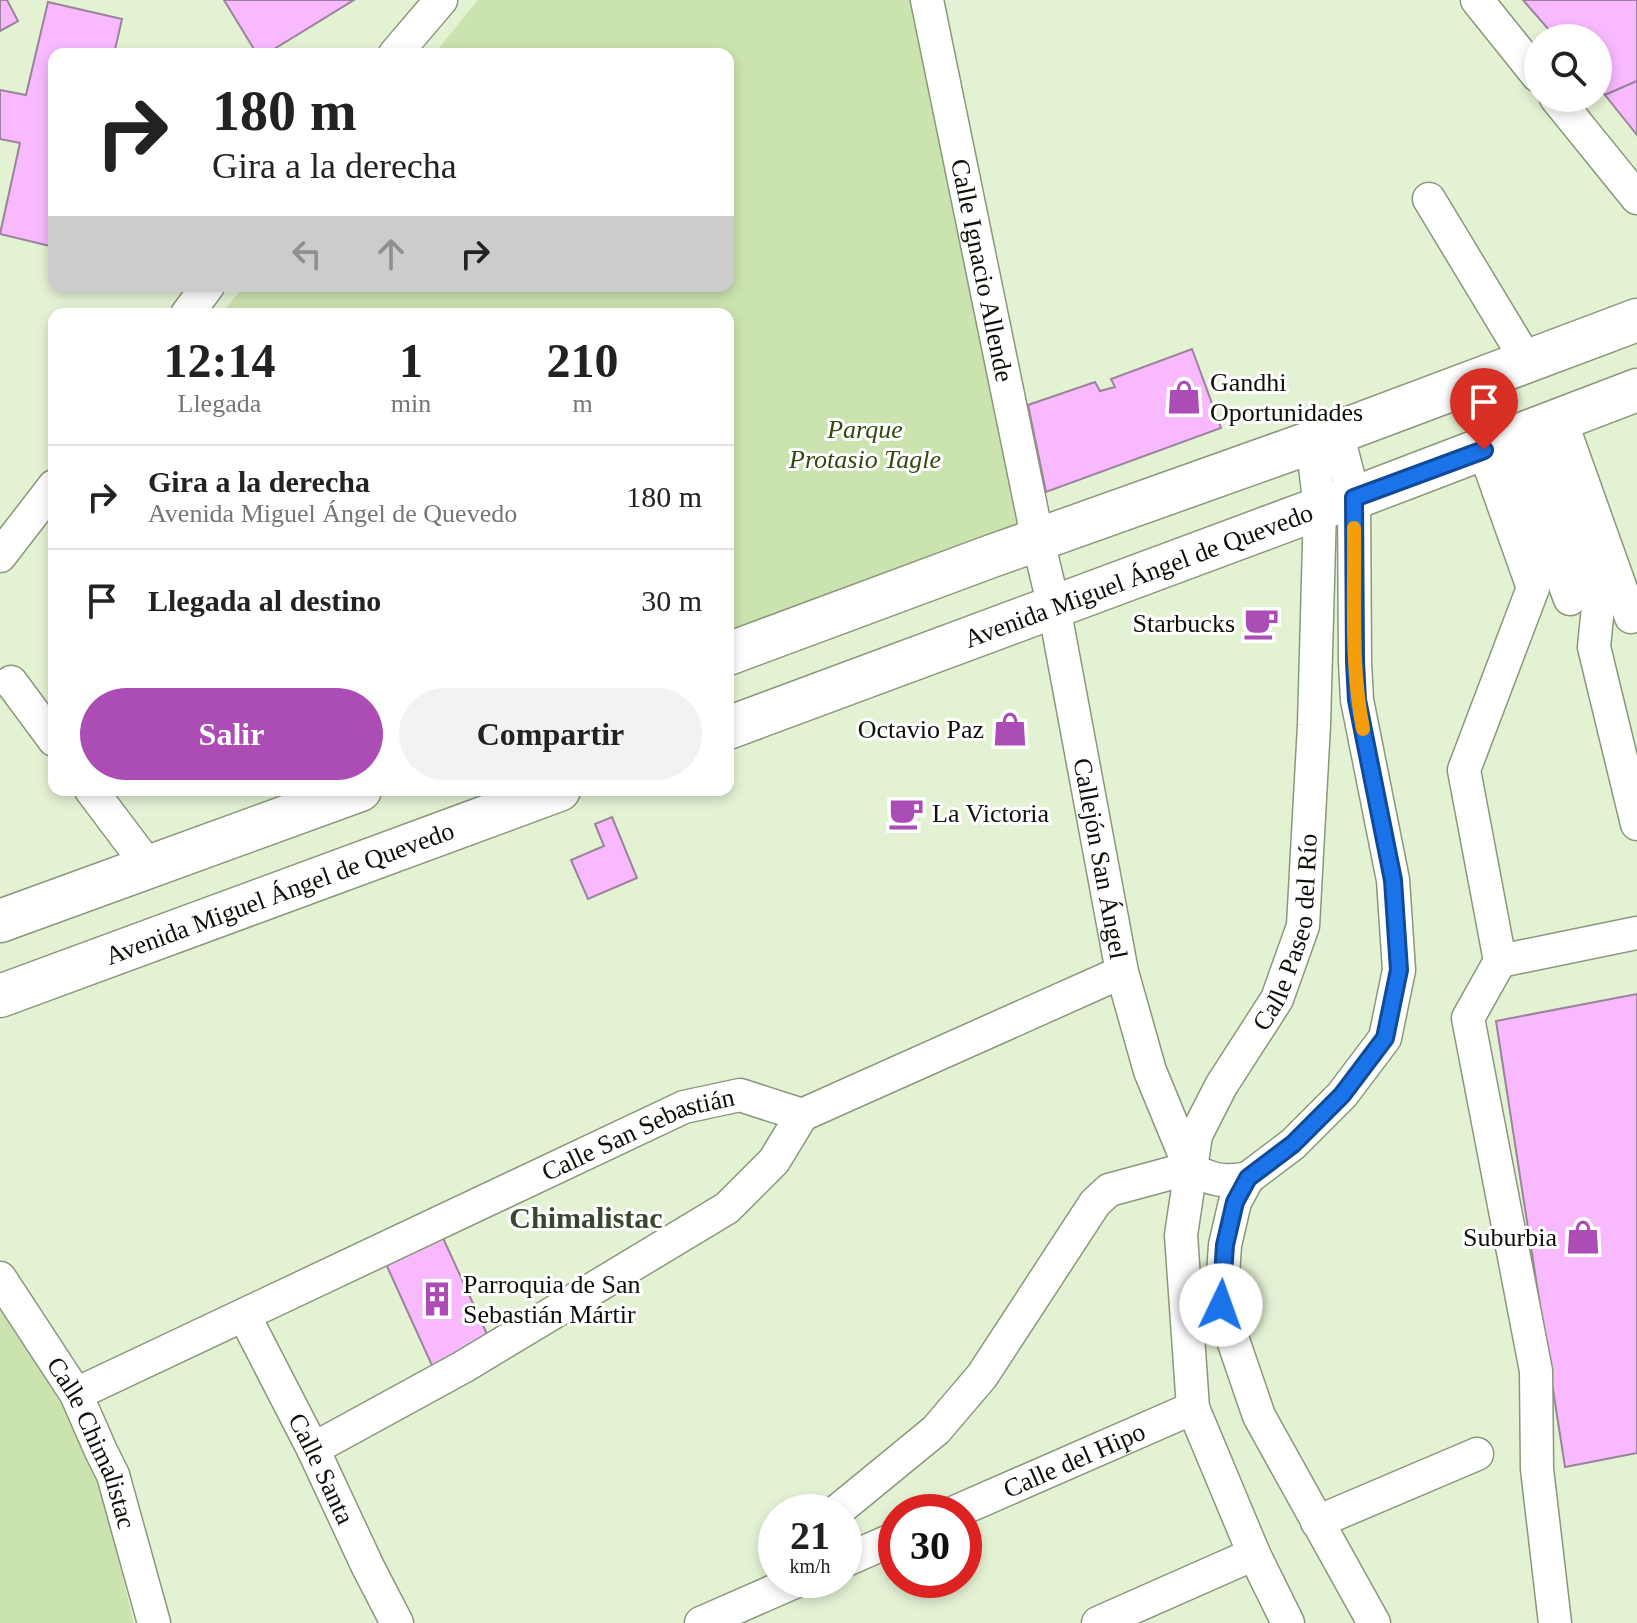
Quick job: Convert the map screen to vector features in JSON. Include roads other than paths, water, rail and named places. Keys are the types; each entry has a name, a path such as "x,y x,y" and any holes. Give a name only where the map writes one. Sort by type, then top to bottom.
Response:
{"main road":[{"path":"734,652 1637,320"},
{"name":"Avenida Miguel Ángel de Quevedo","path":"734,726 1637,390"},
{"path":"0,921 344,796"},
{"name":"Avenida Miguel Ángel de Quevedo","path":"0,996 543,796"}],"street":[{"path":"400,48 441,0"},
{"name":"Calle Ignacio Allende","path":"927,0 1038,541"},
{"path":"1477,0 1524,59"},
{"path":"1567,112 1637,198"},
{"path":"1429,199 1527,361"},
{"path":"1522,434 1533,588 1464,770 1500,961 1468,1018 1536,1371 1537,1469 1555,1623"},
{"path":"1522,434 1584,603 1637,824"},
{"path":"1522,434 1634,619"},
{"name":"Calle Paseo del Río","path":"1324,437 1337,503 1357,700 1393,880 1399,970 1385,1038 1342,1095 1293,1144 1248,1178 1235,1202 1225,1245 1221,1305 1259,1416 1374,1623"},
{"path":"0,556 48,494"},
{"name":"Calle Paseo del Río","path":"1288,1623 1254,1554 1193,1408 1181,1235 1196,1135 1221,1086 1277,999 1303,926 1316,675 1337,503"},
{"name":"Callejón San Ángel","path":"1038,541 1054,607 1122,972 1150,1071 1190,1168"},
{"path":"1533,588 1634,619"},
{"path":"1316,675 1356,675"},
{"path":"11,682 48,732"},
{"path":"96,796 149,867"},
{"path":"1500,961 1637,933"},
{"path":"313,1449 476,1359 727,1208 774,1161 802,1115 1122,972"},
{"name":"Calle San Sebastián","path":"76,1394 684,1107 740,1095 802,1115"},
{"path":"858,1494 936,1430 982,1376 1095,1203 1109,1190 1190,1168 1214,1180 1248,1178"},
{"name":"Calle Chimalistac","path":"0,1278 76,1394 113,1475 154,1623"},
{"name":"Calle Santa","path":"244,1315 397,1623"},
{"name":"Calle del Hipo","path":"982,1500 1193,1408"},
{"path":"1317,1522 1477,1454"},
{"path":"1098,1623 1254,1554"},
{"path":"701,1623 757,1598"}],"place":[{"name":"Gandhi Oportunidades","path":"1184,397"},
{"name":"Starbucks","path":"1261,623"},
{"name":"Octavio Paz","path":"1010,729"},
{"name":"La Victoria","path":"906,813"},
{"name":"Suburbia","path":"1583,1237"},
{"name":"Parroquia de San Sebastián Mártir","path":"437,1299"}],"district":[{"name":"Chimalistac","path":"586,1217"}],"park label":[{"name":"Parque Protasio Tagle","path":"865,444"}]}
